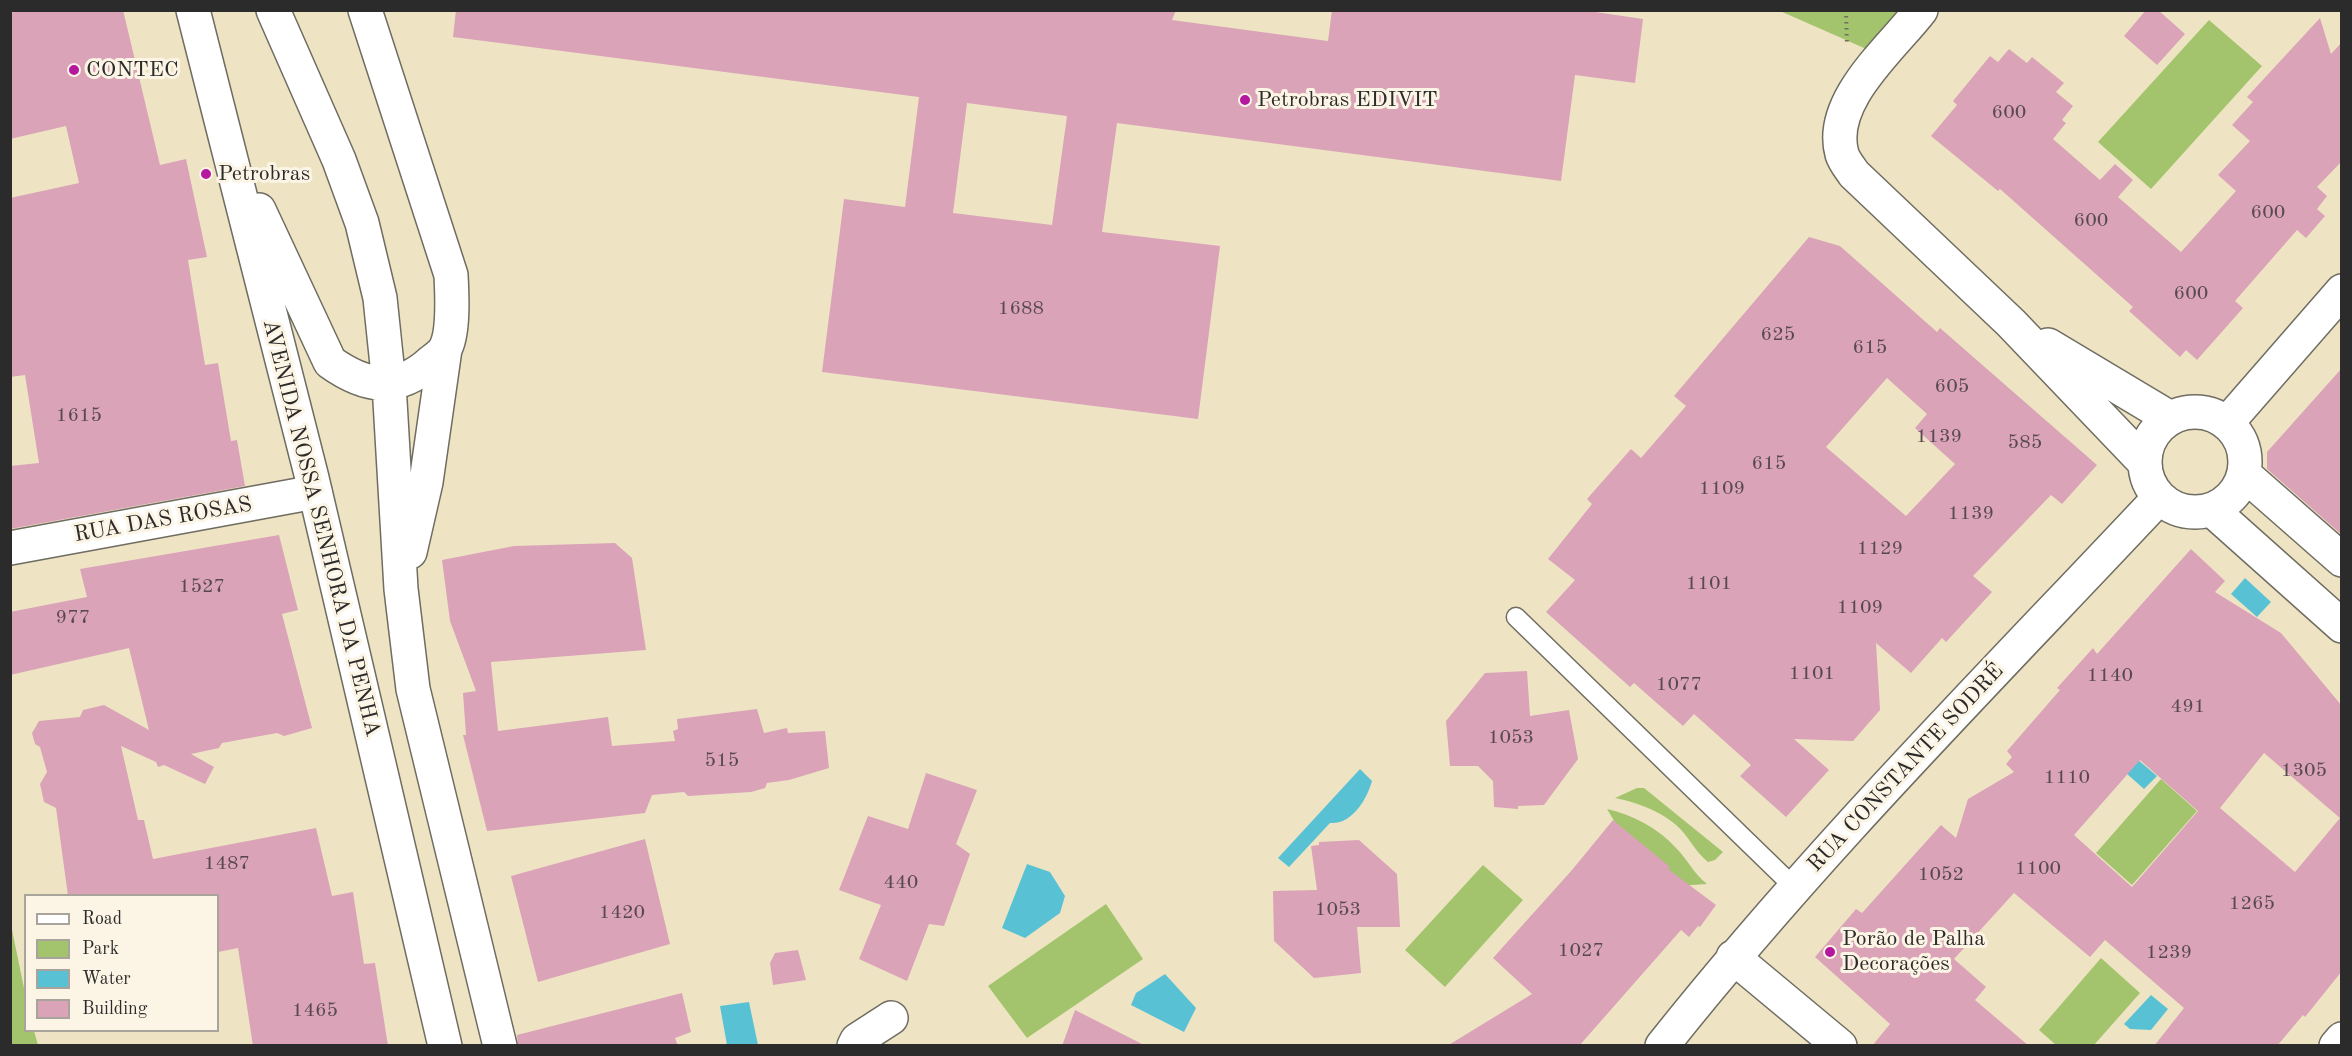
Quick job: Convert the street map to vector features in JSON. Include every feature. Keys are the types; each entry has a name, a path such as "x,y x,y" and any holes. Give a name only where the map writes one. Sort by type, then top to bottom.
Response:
{"main road":[{"name":"AVENIDA NOSSA SENHORA DA PENHA","path":"193,10 315,492 445,1046"},
{"path":"273,10 339,160 362,224 380,298 389,384 401,589 413,689 500,1046"},
{"path":"365,10 451,275 453,313 445,350 426,482 401,589"},
{"path":"1921,10 1853,92 1840,129 1843,155 1854,174 2011,323 2145,462"},
{"path":"225,137 330,362 352,378 389,384 419,373 445,350"},
{"path":"2227,423 2342,291"},
{"path":"2011,323 2170,418"},
{"path":"2190,412 2210,413 2227,423 2240,438 2246,455 2244,474 2238,490 2227,501 2212,510 2193,512 2175,508 2159,498 2148,482 2145,462 2148,444 2156,429 2170,418 2190,412"},
{"path":"2244,474 2342,560"},
{"name":"RUA DAS ROSAS","path":"10,548 315,492"},
{"name":"RUA CONSTANTE SODRÉ","path":"1662,1046 1733,957 1794,887 2159,498"},
{"path":"2212,510 2342,626"},
{"path":"1733,957 1840,1046"},
{"path":"854,1046 857,1040 891,1018"},
{"path":"2336,1046 2342,1039"}],"lane":[{"path":"1516,617 1794,887"}],"green space":[{"path":"1780,11 1911,11 1880,55"},
{"path":"2209,20 2262,66 2151,189 2098,142"},
{"path":"2161,779 2197,811 2132,885 2096,853"},
{"path":"1637,788 1644,788 1723,852 1715,860 1708,862 1669,819 1643,806 1615,798"},
{"path":"1607,809 1636,819 1661,834 1707,884 1661,887 1647,876"},
{"path":"1483,865 1523,900 1445,987 1405,950"},
{"path":"1106,904 1143,959 1027,1038 988,986"},
{"path":"10,920 24,988 24,1032 34,1032 38,1045 11,1045"},
{"path":"2101,958 2140,993 2094,1045 2056,1045 2039,1030"}],"water":[{"path":"2245,578 2271,602 2257,617 2231,594"},
{"path":"2130,753 2157,776 2144,789 2118,766"},
{"path":"1360,769 1372,781 1357,810 1345,820 1330,823 1289,867 1278,858"},
{"path":"1027,864 1050,872 1065,896 1060,913 1025,938 1002,928"},
{"path":"1165,974 1196,1008 1184,1032 1131,1005 1136,993"},
{"path":"2151,995 2168,1009 2151,1030 2130,1029 2124,1024"},
{"path":"749,1002 758,1045 727,1045 720,1006"}],"building":[{"path":"22,10 123,10 160,165 186,159 207,257 188,260 205,365 218,363 231,441 237,440 245,486 10,529 10,466 39,463 25,375 10,377 10,198 79,183 66,126 10,139 10,13"},
{"name":"Petrobras EDIVIT","path":"456,10 1176,10 1172,20 1328,41 1332,10 1582,10 1643,19 1635,83 1575,75 1561,181 1117,123 1102,232 1220,246 1198,419 822,372 844,199 905,207 919,97 453,37","holes":["967,103 1067,116 1052,225 953,213"]},
{"path":"2146,10 2158,10 2185,34 2157,65 2124,36"},
{"path":"2320,18 2331,54 2342,42 2342,161 2317,187 2327,196 2317,209 2325,216 2306,238 2297,230 2235,301 2243,308 2197,360 2186,350 2180,357 2129,311 2133,307 2000,189 1998,191 1931,136 1957,105 1953,101 1990,56 1998,62 2009,49 2027,63 2032,57 2064,83 2056,92 2073,106 2062,120 2066,123 2053,139 2100,180 2115,164 2133,180 2118,197 2181,252 2236,191 2218,175 2250,141 2232,125 2253,102 2247,97"},
{"path":"1809,237 1840,246 1937,332 1940,328 2097,465 2062,504 2051,495 1973,576 1992,592 1946,642 1942,638 1911,673 1876,643 1880,710 1853,741 1794,739 1829,770 1786,817 1740,776 1751,765 1694,714 1683,726 1634,683 1630,687 1546,612 1575,580 1548,559 1592,504 1587,499 1631,449 1641,458 1686,406 1674,396","holes":["1887,378 1927,414 1915,428 1955,464 1906,516 1826,447"]},
{"path":"2342,368 2342,535 2267,469 2267,452"},
{"path":"279,535 298,610 282,614 312,728 284,736 277,733 222,743 219,748 191,754 214,767 205,784 164,765 158,767 156,762 121,746 138,820 144,820 153,859 316,828 332,896 353,892 364,964 375,963 388,1046 253,1046 238,948 219,952 219,894 68,894 56,808 44,802 40,784 47,772 40,747 35,744 32,733 39,721 80,717 83,710 104,705 149,730 129,648 10,675 10,612 87,597 80,569"},
{"path":"615,543 632,558 646,650 491,662 498,731 608,717 612,746 675,741 673,731 678,729 677,719 757,709 764,733 787,728 788,733 825,731 829,768 789,780 767,783 765,788 751,792 688,796 684,792 652,795 645,813 487,831 463,735 466,735 463,693 476,691 450,621 442,560 514,546"},
{"path":"2191,549 2225,581 2215,592 2281,633 2342,706 2342,971 2305,1017 2303,1015 2277,1046 2154,1046 2184,1008 2105,940 2090,957 2014,893 1954,959 1986,987 1975,1000 2029,1046 1872,1046 1890,1024 1815,957 1856,909 1862,913 1941,825 1956,838 1968,799 2014,772 2006,764 2012,757 2007,751 2060,690 2057,688 2093,648 2097,654","holes":["2264,753 2340,818 2295,872 2220,808","2140,760 2198,811 2132,887 2074,835"]},
{"path":"1527,671 1530,716 1569,710 1578,759 1544,805 1518,806 1518,809 1494,807 1493,781 1478,766 1450,766 1446,721 1485,673"},
{"path":"926,773 977,790 956,844 970,854 944,926 929,924 907,981 859,959 881,905 839,890 868,816 908,829"},
{"path":"1613,820 1670,867 1668,869 1716,905 1700,927 1698,926 1689,937 1681,930 1579,1046 1447,1046 1532,994 1493,958 1572,870"},
{"path":"645,839 670,944 538,982 511,876"},
{"path":"1359,840 1397,874 1400,927 1357,927 1361,973 1314,978 1274,941 1273,891 1317,890 1311,846 1319,845 1319,842"},
{"path":"798,950 806,980 773,985 770,963 775,953"},
{"path":"682,993 691,1032 675,1038 678,1046 518,1046 517,1035"},
{"path":"1075,1010 1146,1046 1062,1046"}],"place":[{"name":"CONTEC","path":"74,70"},
{"name":"Petrobras EDIVIT","path":"1245,100"},
{"name":"Petrobras","path":"206,174"},
{"name":"Porão de Palha Decorações","path":"1830,952"}]}
